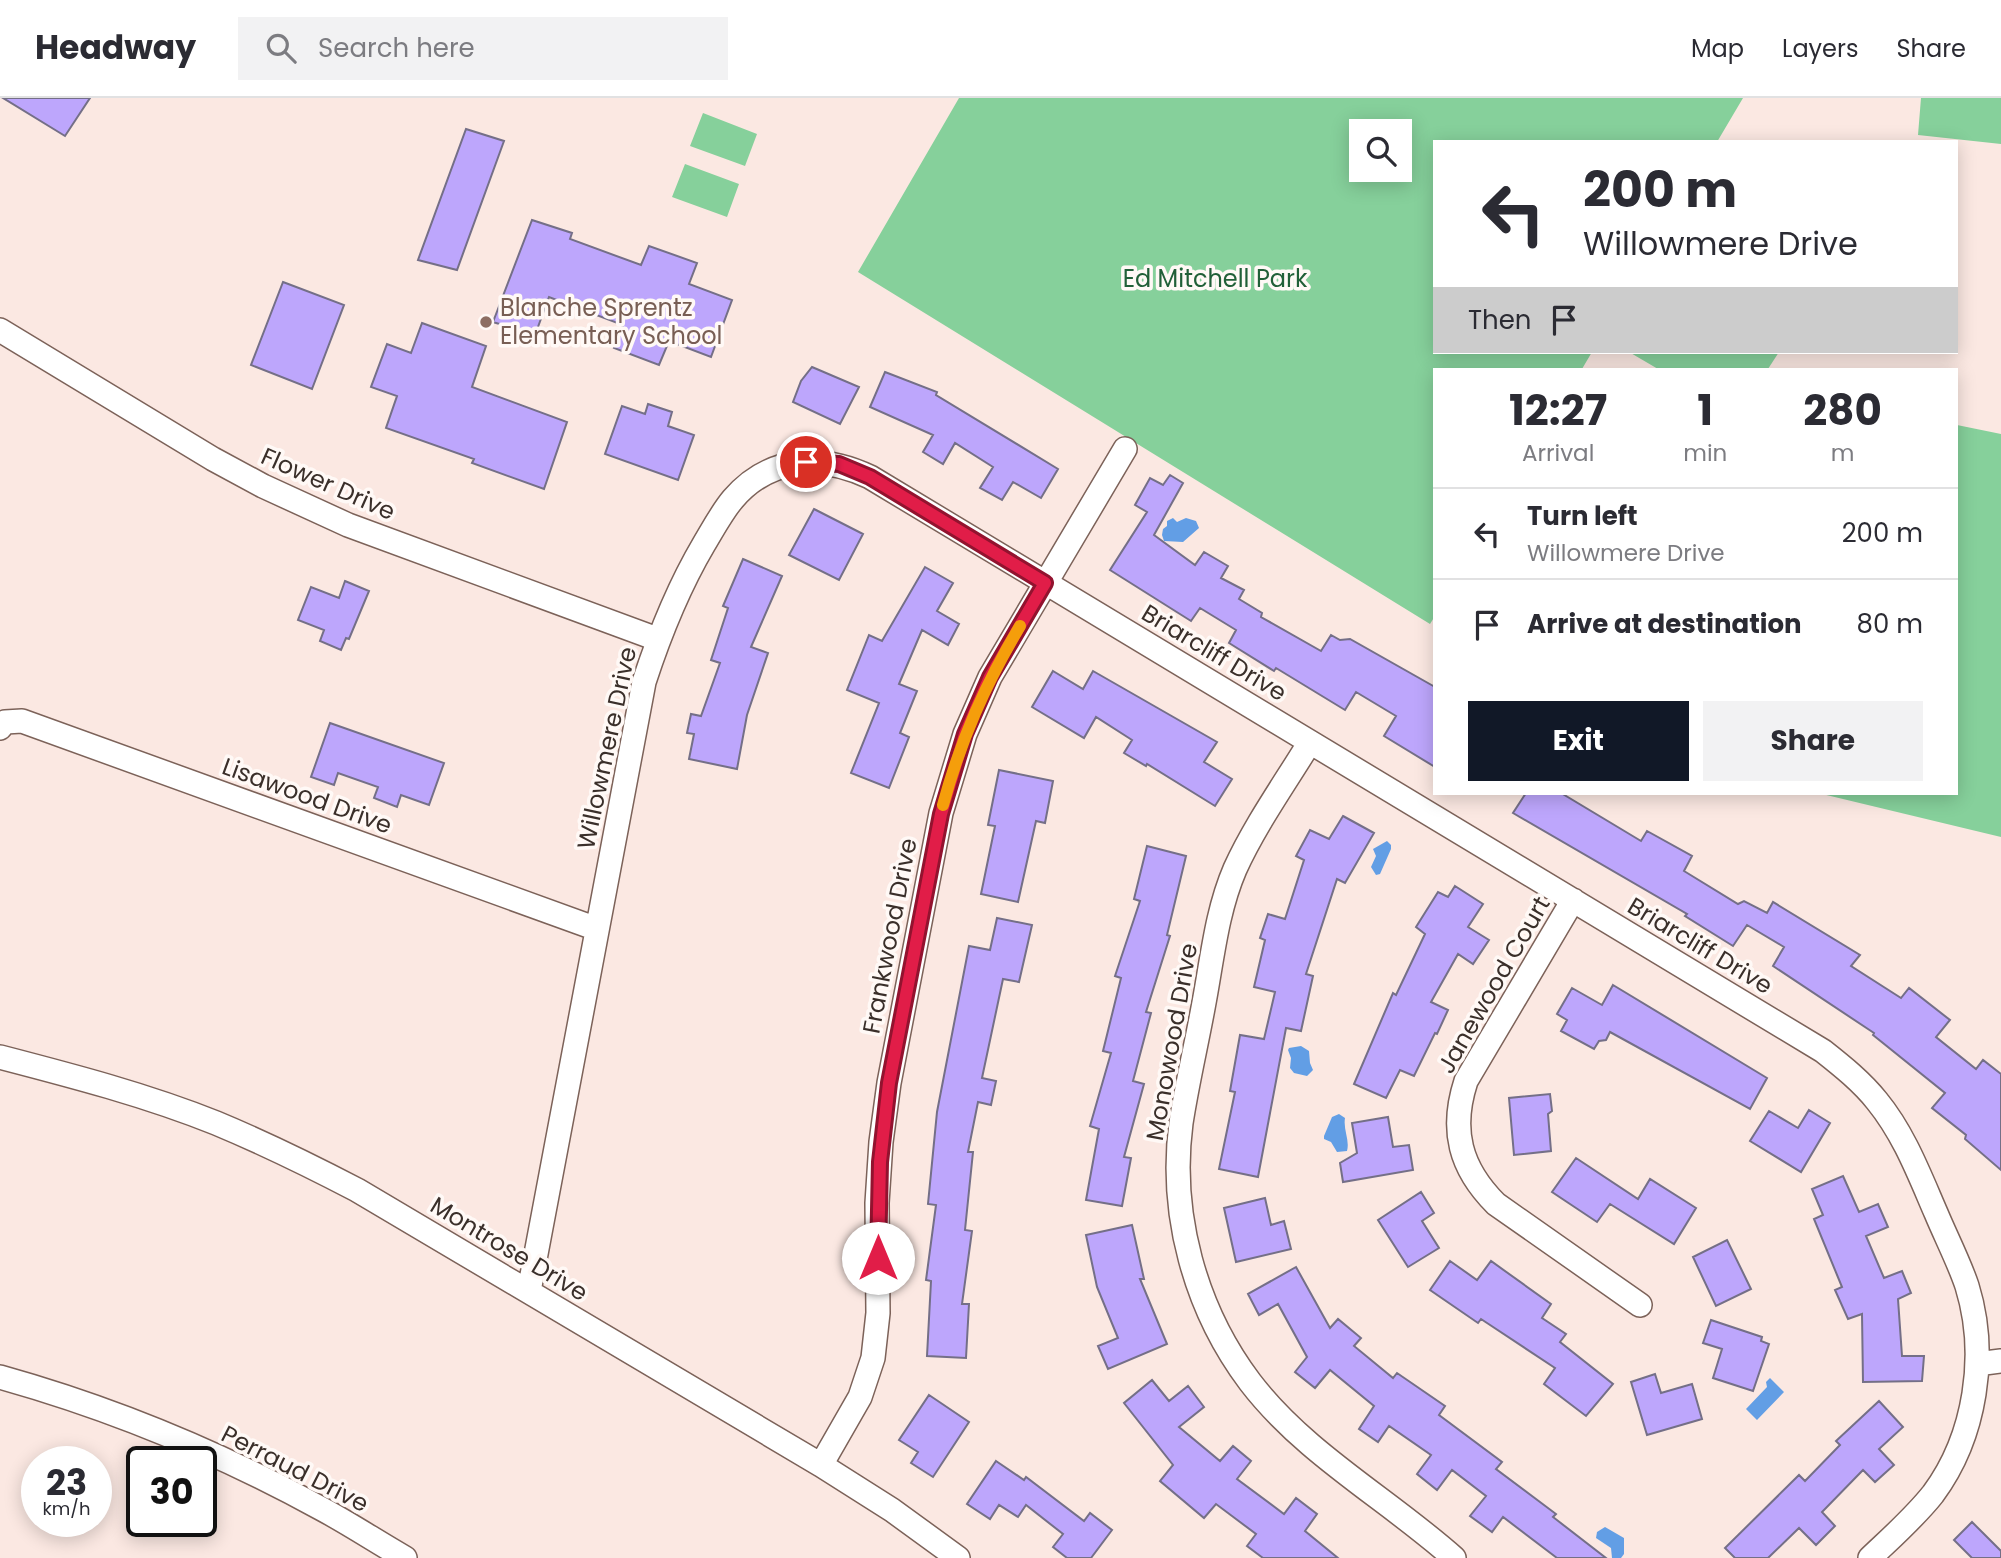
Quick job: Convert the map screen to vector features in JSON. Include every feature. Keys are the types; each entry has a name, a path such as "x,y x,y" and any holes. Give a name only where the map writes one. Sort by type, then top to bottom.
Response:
{"street":[{"name":"Flower Drive","path":"0,330 213,459 263,486 348,525 657,639"},
{"name":"Frankwood Drive","path":"821,1465 860,1397 873,1358 878,1313 877,1203 881,1142 889,1083 941,814 965,734 990,677 1125,449"},
{"name":"Willowmere Drive","path":"529,1291 644,682 657,639 673,601 694,561 733,500 758,477 773,470 806,462 839,464 870,477 1045,583"},
{"name":"Briarcliff Drive","path":"1045,583 1823,1051 1852,1074 1878,1101 1908,1148 1967,1286 1974,1318 1977,1364 1973,1401 1952,1463 1934,1492 1913,1517 1870,1558"},
{"name":"Lisawood Drive","path":"0,728 5,722 22,721 597,929"},
{"name":"Monowood Drive","path":"1310,742 1236,867 1222,909 1181,1123 1178,1160 1184,1233 1192,1268 1205,1303 1220,1336 1250,1382 1300,1436 1454,1558"},
{"name":"Janewood Court","path":"1573,900 1470,1074 1461,1097 1458,1131 1467,1164 1479,1185 1496,1204 1640,1305"},
{"name":"Montrose Drive","path":"0,1057 129,1093 215,1123 357,1190 821,1465 892,1510 958,1558"},
{"path":"1977,1364 2001,1361"},
{"name":"Perraud Drive","path":"0,1377 37,1387 143,1425 221,1458 322,1509 405,1558"}],"green space":[{"name":"Ed Mitchell Park","path":"959,98 1743,98 1718,140 1433,140 1433,354 1591,354 1583,368 1433,368 1433,619 1430,624 858,272"},
{"path":"1921,98 2001,98 2001,144 1918,135"},
{"path":"703,113 757,134 745,166 690,146"},
{"path":"685,164 739,184 727,217 672,197"},
{"path":"1632,354 1778,354 1769,368 1656,368"},
{"path":"1958,425 2001,434 2001,837 1826,795 1958,795"}],"water":[{"path":"1173,518 1177,522 1186,518 1196,521 1199,528 1183,542 1164,541 1163,529 1167,526 1167,521"},
{"path":"1387,841 1391,849 1380,874 1376,875 1371,867 1376,856 1373,849"},
{"path":"1301,1046 1309,1051 1313,1070 1307,1076 1294,1073 1290,1068 1289,1048"},
{"path":"1339,1114 1345,1118 1348,1147 1347,1151 1337,1152 1324,1136 1332,1117"},
{"path":"1770,1378 1784,1392 1757,1420 1746,1409 1767,1387 1766,1382"},
{"path":"1605,1527 1624,1538 1624,1554 1621,1558 1612,1558 1611,1548 1596,1538 1597,1532"}],"building":[{"path":"3,98 90,98 65,136"},
{"path":"466,129 504,141 457,270 418,260"},
{"path":"532,220 572,233 570,239 641,265 649,246 697,263 689,284 732,300 711,357 669,341 659,365 614,348 623,325 549,297 535,335 493,322"},
{"path":"283,282 344,305 312,389 251,365"},
{"path":"422,323 486,346 472,387 567,422 544,489 472,463 474,459 386,428 397,396 371,387 387,344 411,353"},
{"path":"812,367 859,387 840,424 793,402 801,381"},
{"path":"885,372 937,392 936,395 1058,469 1041,498 1013,482 1002,500 980,488 993,467 955,443 943,464 923,452 933,435 870,407"},
{"path":"648,404 672,412 668,426 694,435 678,480 605,454 622,406 645,414"},
{"path":"1170,475 1183,483 1154,535 1195,565 1204,552 1228,566 1221,578 1244,590 1239,599 1262,613 1261,617 1321,651 1331,635 1340,640 1350,639 1433,686 1433,766 1384,736 1396,716 1356,692 1345,710 1229,643 1236,630 1200,608 1191,621 1110,570 1147,512 1135,505 1150,478 1163,485"},
{"path":"814,509 863,534 839,580 789,555"},
{"path":"743,559 782,576 751,647 768,653 747,715 737,769 689,759 694,734 687,733 691,714 701,716 720,663 711,660 728,608 723,606"},
{"path":"925,567 953,583 937,611 959,624 948,645 922,630 899,684 917,691 900,733 909,737 889,788 851,773 879,703 847,690 869,635 882,641"},
{"path":"345,581 369,591 349,639 346,638 341,650 320,641 324,630 298,620 311,587 339,598"},
{"path":"1053,671 1083,689 1093,671 1217,742 1204,762 1232,779 1215,806 1124,753 1132,740 1096,717 1084,738 1032,707"},
{"path":"330,723 444,763 429,805 401,795 397,807 374,798 378,787 338,773 334,785 311,777"},
{"path":"999,770 1053,781 1045,823 1036,821 1018,902 981,894 995,826 988,825"},
{"path":"1525,795 1564,795 1641,841 1647,831 1692,856 1684,871 1738,904 1744,901 1767,913 1773,902 1860,955 1851,966 1901,998 1909,988 1950,1020 1936,1037 1976,1069 1983,1060 2001,1074 2001,1170 1965,1139 1966,1135 1932,1108 1945,1093 1873,1035 1874,1033 1773,966 1784,947 1747,925 1733,946 1685,916 1687,914 1513,813"},
{"path":"1343,816 1374,833 1345,883 1337,879 1306,974 1313,976 1301,1031 1286,1028 1258,1177 1219,1169 1235,1092 1230,1091 1240,1035 1264,1039 1275,992 1254,987 1265,940 1260,938 1268,914 1285,919 1304,860 1296,856 1310,830 1329,839"},
{"path":"1147,846 1186,856 1167,935 1170,936 1146,1012 1151,1013 1133,1081 1144,1084 1124,1157 1131,1158 1122,1206 1086,1200 1099,1129 1090,1126 1111,1053 1103,1051 1121,978 1115,976 1140,901 1134,899"},
{"path":"1455,886 1483,904 1468,927 1489,940 1473,964 1458,954 1431,1002 1448,1010 1437,1034 1435,1033 1414,1076 1400,1070 1386,1098 1354,1084 1393,993 1396,995 1425,934 1416,927 1438,892 1448,897"},
{"path":"997,918 1032,925 1019,982 1003,979 982,1078 996,1081 991,1105 978,1102 968,1152 973,1152 965,1230 972,1231 962,1304 969,1304 966,1358 927,1356 931,1281 926,1280 936,1205 928,1204 937,1112 969,946 990,950"},
{"path":"1613,985 1767,1078 1750,1109 1610,1032 1606,1040 1599,1041 1594,1049 1561,1031 1567,1020 1557,1014 1572,988 1602,1005"},
{"path":"1550,1094 1552,1111 1548,1114 1551,1151 1514,1155 1509,1098"},
{"path":"1809,1110 1830,1123 1801,1172 1750,1141 1769,1111 1798,1128"},
{"path":"1388,1117 1393,1147 1409,1145 1413,1170 1343,1182 1340,1163 1357,1153 1352,1123"},
{"path":"1576,1158 1638,1199 1650,1179 1696,1208 1674,1244 1610,1204 1597,1222 1552,1192"},
{"path":"1843,1176 1859,1212 1878,1204 1888,1227 1866,1236 1884,1278 1902,1271 1911,1293 1898,1299 1902,1356 1924,1356 1922,1381 1863,1382 1862,1314 1848,1319 1835,1290 1842,1287 1814,1219 1823,1215 1812,1189"},
{"path":"1421,1192 1434,1213 1422,1221 1439,1248 1408,1267 1378,1220"},
{"path":"1265,1198 1271,1225 1284,1221 1291,1249 1236,1262 1224,1208"},
{"path":"1132,1225 1144,1279 1140,1279 1167,1344 1108,1369 1098,1346 1118,1338 1097,1287 1086,1235"},
{"path":"1727,1240 1751,1289 1716,1306 1693,1257"},
{"path":"1450,1261 1477,1280 1491,1261 1551,1304 1542,1318 1566,1334 1560,1342 1613,1384 1586,1416 1544,1384 1555,1368 1481,1319 1478,1323 1430,1290"},
{"path":"1296,1267 1330,1328 1338,1319 1361,1338 1354,1346 1393,1378 1397,1373 1445,1406 1439,1415 1502,1462 1496,1469 1556,1514 1553,1517 1606,1558 1557,1558 1503,1517 1492,1532 1470,1516 1486,1496 1452,1470 1437,1490 1417,1474 1431,1455 1389,1426 1378,1442 1359,1429 1374,1406 1330,1370 1315,1388 1295,1372 1307,1357 1278,1304 1259,1315 1248,1294"},
{"path":"1711,1320 1762,1337 1761,1341 1769,1344 1753,1391 1713,1378 1722,1349 1703,1343"},
{"path":"1655,1374 1661,1393 1692,1384 1702,1419 1647,1435 1631,1382"},
{"path":"1152,1380 1169,1401 1188,1386 1204,1407 1179,1427 1220,1461 1233,1446 1251,1461 1237,1479 1284,1514 1296,1498 1317,1514 1305,1531 1338,1558 1263,1558 1247,1546 1256,1534 1216,1504 1204,1518 1160,1481 1173,1465 1124,1403"},
{"path":"929,1395 969,1422 933,1477 911,1463 918,1452 899,1440"},
{"path":"1879,1401 1903,1427 1879,1449 1894,1465 1875,1482 1863,1470 1822,1512 1835,1526 1816,1545 1799,1528 1768,1558 1735,1558 1725,1548 1799,1475 1805,1481 1840,1445 1836,1441"},
{"path":"996,1461 1024,1480 1026,1477 1084,1521 1090,1513 1112,1530 1091,1558 1067,1558 1053,1547 1063,1534 1026,1505 1018,1517 999,1505 990,1519 967,1504"},
{"path":"1972,1522 2001,1551 2001,1558 1972,1558 1954,1540"}],"slow traffic":[{"path":"943,805 965,734 990,677 1020,626"}],"place":[{"name":"Blanche Sprentz Elementary School","path":"486,322"}],"route":[{"path":"806,462 839,464 870,477 1045,583 990,677 951,773 889,1083 877,1203 878,1258"}]}
